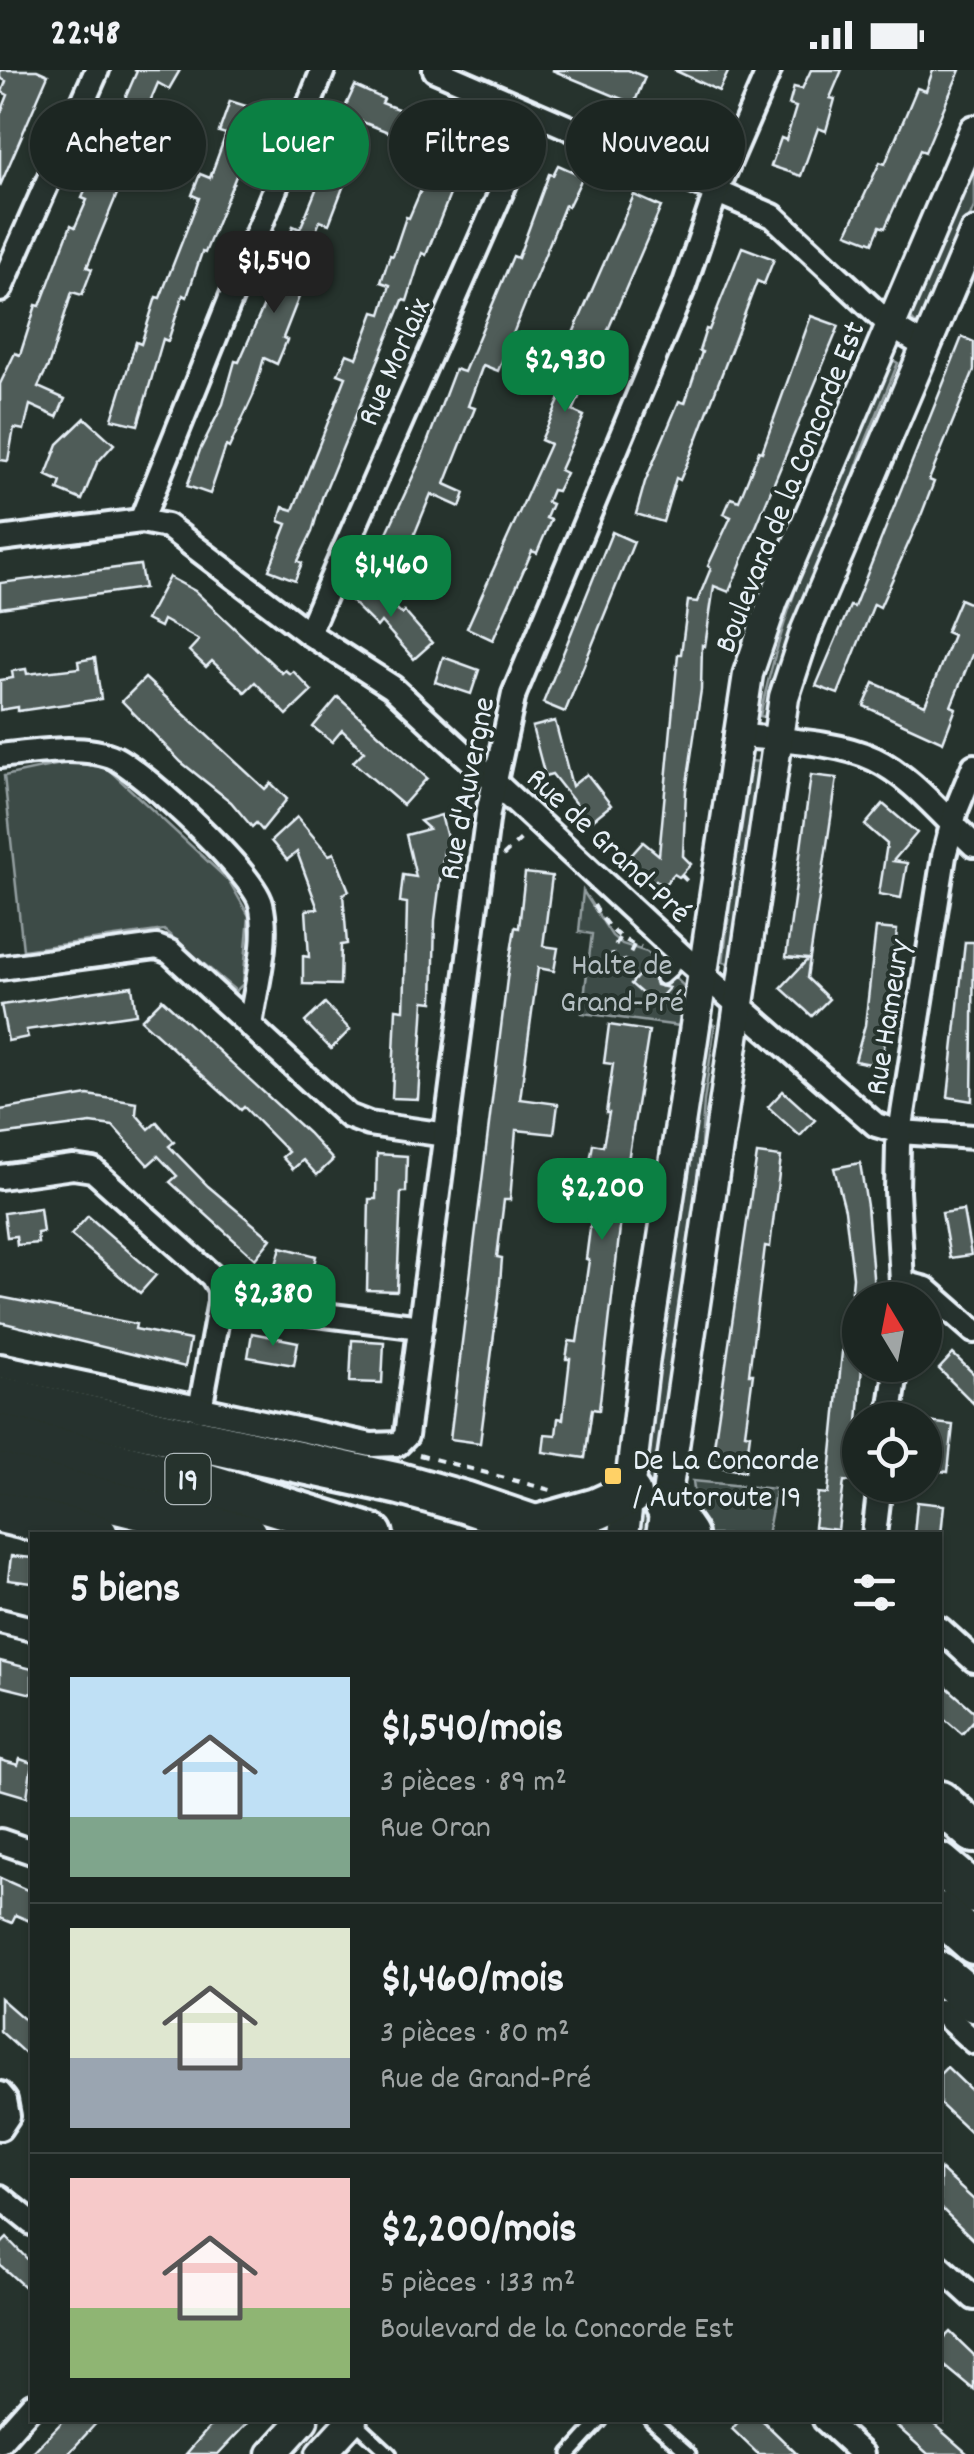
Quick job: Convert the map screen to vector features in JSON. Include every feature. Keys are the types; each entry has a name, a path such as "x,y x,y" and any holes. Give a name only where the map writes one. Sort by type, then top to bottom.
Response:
{"highway":[{"path":"0,1397 550,1517 597,1509 661,1518"},
{"name":"19","path":"0,1435 210,1485 362,1532"},
{"name":"19","path":"0,1474 234,1532"},
{"path":"0,1512 83,1532"},
{"path":"942,1804 974,1832"},
{"path":"942,1866 974,1893"},
{"path":"942,1915 974,1943"},
{"path":"942,1975 974,2001"}],"street":[{"path":"0,290 96,70"},
{"path":"0,539 141,521 323,70"},
{"path":"436,70 502,100"},
{"name":"Rue d'Auvergne","path":"411,1448 408,1430 494,781 514,694 684,286 716,192 768,70"},
{"path":"546,120 773,216 891,326 926,346"},
{"name":"Boulevard de la Concorde Est","path":"661,1518 645,1357 748,674 764,626 974,130"},
{"name":"Rue Morlaix","path":"308,632 502,190"},
{"name":"Boulevard de la Concorde Est","path":"661,1518 776,740 794,660 974,232"},
{"name":"Rue de Grand-Pré","path":"141,521 167,526 308,632 392,687 679,953 876,1124 900,1132"},
{"path":"736,734 856,753 876,760 904,780 974,845"},
{"path":"0,756 59,749 113,757 157,789 249,880 261,900 264,924 250,1026"},
{"name":"Rue Hameury","path":"902,1282 897,1191 900,1132 941,870 952,825 974,766"},
{"path":"0,968 157,947 170,952 348,1116 368,1124 446,1135"},
{"path":"900,1132 974,1137"},
{"path":"0,1177 73,1167 93,1170 212,1276 220,1289 220,1302 200,1408"},
{"path":"220,1302 421,1327"},
{"path":"942,1303 974,1331"},
{"path":"0,1366 372,1444 411,1448"},
{"path":"874,1532 878,1502"},
{"name":"Boulevard de la Concorde Est","path":"631,1532 661,1518"},
{"path":"0,1621 30,1628"},
{"path":"942,1630 974,1660"},
{"path":"0,1841 30,1851"},
{"path":"942,2012 974,2042"},
{"path":"0,2094 8,2116 0,2128"},
{"path":"0,2197 30,2222"},
{"path":"942,2269 974,2298"},
{"path":"0,2441 30,2407"},
{"path":"272,2454 301,2422"},
{"path":"321,2454 351,2422"},
{"path":"827,2422 862,2454"}],"lane":[{"path":"662,978 672,970 679,953"},
{"path":"355,2422 390,2454"},
{"path":"570,2454 599,2422"},
{"path":"653,2422 689,2454"}],"path":[{"name":"Rue d'Auvergne","path":"498,862 524,835"},
{"path":"681,875 692,886"},
{"path":"619,938 612,952 615,963 626,961 634,945"},
{"path":"411,1448 550,1517"}],"green space":[{"path":"974,153 974,207 929,314 923,322 915,323 908,315"},
{"path":"889,358 898,363 863,448 770,718 760,716 799,579"},
{"path":"748,761 762,762 734,964 723,962"},
{"path":"70,762 107,768 229,881 249,916 243,984 236,991 164,930 23,950 4,776"},
{"name":"Halte de Grand-Pré","path":"583,891 612,936 622,944 647,952 685,987 680,1026 582,1013 592,934 579,932"},
{"path":"706,1023 715,1025 704,1102 697,1206 648,1532 639,1532 657,1359"},
{"path":"693,1481 776,1489 768,1532 700,1532"}],"building":[{"path":"0,70 37,70 48,75 37,100 30,100 30,117 0,186 0,115 8,95 2,92 6,81 0,78"},
{"path":"134,70 180,70 169,89 158,83 151,100 124,100 137,71"},
{"path":"552,70 628,70 645,77 636,100 624,100"},
{"path":"674,70 729,70 719,91"},
{"path":"811,70 842,70 830,98 835,99 826,131 818,128 801,176 771,166 781,138 786,140 796,107 789,105 794,87 802,89"},
{"path":"933,70 960,70 925,152 920,150 885,228 880,226 873,243 847,233 880,162 885,164 917,88 926,91"},
{"path":"355,86 384,99 382,103 389,106 389,132 369,125 369,100 348,100"},
{"path":"226,112 226,134 219,132"},
{"path":"226,134 226,190 230,190 187,297 183,295 168,341 163,339 138,425 112,419 136,342 141,344 156,297 160,298 199,198 192,195 194,190 206,190 206,176 210,178"},
{"path":"558,165 566,169 566,190 576,190 568,207 565,205 498,371 483,365 468,406 475,408 445,484 465,493 460,507 431,494 404,560 379,550 421,459 455,369 464,372 513,256 518,258 549,174 553,175"},
{"path":"85,190 119,190 87,267 92,269 82,295 72,292 38,387 65,399 57,417 30,405 24,430 14,428 8,461 0,460 0,384 15,353 20,355 36,305 40,306 71,225 75,227 87,200 82,198"},
{"path":"316,190 342,190 329,224 320,221 298,276 306,279 277,364 264,358 253,396 229,448 226,446 210,494 187,486 223,404 235,361 239,362 265,303 293,226 300,229"},
{"path":"421,190 452,190 426,255 422,253 407,301 403,300 322,498 298,561 302,563 295,580 269,570 287,524 279,521 283,507 293,510 346,377 338,374 347,354 357,358 374,312 381,314 390,285 381,282 406,217 409,218"},
{"path":"634,195 661,207 573,411 584,416 560,470 566,473 547,502 552,504 546,518 551,520 537,553 532,551 493,640 467,628 550,444 541,440 562,394 553,390 571,349 567,347"},
{"path":"742,247 774,259 764,284 757,281 696,442 680,480 676,478 663,522 636,514 679,401 685,403 706,329 709,330"},
{"path":"811,316 839,326 729,592 714,586 705,646 702,645 701,690 686,790 683,856 691,864 663,886 656,880 653,884 627,860 643,842 659,855 678,654 688,601 697,602 711,568 708,566 731,517 724,514 731,498 739,501 759,451 762,452"},
{"path":"962,337 974,342 974,370 929,480 934,482 922,513 880,607 874,604 838,694 816,686 850,606 854,607"},
{"path":"85,418 114,444 97,463 82,500 58,490 61,482 46,475 58,444"},
{"path":"612,532 634,542 565,712 543,703"},
{"path":"140,565 144,588 0,608 0,583"},
{"path":"169,577 195,591 282,673 293,671 312,691 287,715 255,682 245,692 212,661 206,667 189,651 199,640 163,620 160,627 146,620"},
{"path":"368,582 402,614 404,611 432,643 414,659 381,622 377,627 350,600"},
{"path":"960,599 974,605 974,650 951,706 956,708 943,742 864,706 874,683 925,705 953,635 946,632"},
{"path":"443,657 479,670 471,694 435,682"},
{"path":"95,658 101,699 0,710 0,680 13,678 12,671 26,669 27,674 79,668 78,661"},
{"path":"145,678 265,789 271,783 287,799 262,830 256,823 252,827 231,802 181,762 122,701"},
{"path":"338,697 427,778 403,805 353,762 364,751 342,730 332,742 313,727"},
{"path":"555,721 572,786 587,774 611,805 590,822 552,774 545,776 532,727"},
{"path":"811,775 837,778 807,978 829,999 812,1016 781,988 808,959 786,957"},
{"path":"883,804 917,833 893,861 907,863 901,898 879,894 887,844 865,825"},
{"path":"441,815 450,849 444,850 435,920 433,1002 424,1001 418,1099 392,1098 396,1009 404,1010 407,903 400,902 403,875 416,877 406,835 429,829 420,821"},
{"path":"297,817 329,855 334,853 349,891 343,894 347,944 341,945 340,985 303,984 303,956 309,957 306,910 318,909 297,852 287,860 271,841"},
{"path":"525,873 552,876 543,946 558,948 554,971 538,968 520,1099 558,1104 554,1134 516,1130 510,1200 504,1200 497,1257 502,1258 499,1296 480,1443 450,1439 508,971 515,927 519,928"},
{"path":"876,928 897,930 892,980 895,981 881,1066 855,1061 865,1025"},
{"path":"965,942 974,942 972,1101 948,1097"},
{"path":"646,967 654,974 656,985 669,988 654,1004 631,984"},
{"path":"132,986 136,1014 26,1030 28,1037 8,1041 1,1005"},
{"path":"162,999 333,1160 317,1175 303,1160 293,1169 282,1157 288,1152 244,1107 241,1110 141,1020"},
{"path":"325,1003 350,1030 331,1049 305,1022"},
{"path":"609,1025 649,1031 627,1167 599,1410 592,1409 585,1458 543,1452 545,1434 556,1435 558,1418 563,1419 569,1341 577,1342 592,1213 582,1212 583,1198 595,1199 598,1162 590,1161 593,1144 603,1146 609,1113 613,1064 604,1063"},
{"path":"783,1091 815,1120 800,1136 768,1107"},
{"path":"88,1095 137,1103 136,1114 149,1129 157,1122 174,1142 169,1146 208,1186 271,1239 255,1259 170,1182 177,1176 158,1156 148,1165 113,1126 91,1123 0,1135 0,1110"},
{"path":"377,1154 407,1156 406,1192 401,1192 397,1291 367,1290 369,1199 376,1199"},
{"path":"757,1154 781,1157 749,1374 753,1374 745,1433 750,1434 745,1471 711,1466"},
{"path":"860,1163 873,1282 853,1282 845,1210 834,1168"},
{"path":"40,1208 43,1232 37,1233 38,1243 17,1245 16,1236 7,1237 4,1213"},
{"path":"963,1210 971,1255 950,1258 942,1213"},
{"path":"88,1216 156,1275 140,1293 71,1235"},
{"path":"281,1247 316,1256 310,1281 274,1272"},
{"path":"0,1297 136,1324 135,1329 190,1340 185,1367 0,1322"},
{"path":"252,1333 298,1342 294,1365 248,1357"},
{"path":"352,1340 384,1342 382,1383 350,1382"},
{"path":"842,1352 842,1382 861,1382 859,1402 842,1402 838,1530 814,1527 818,1493 828,1494"},
{"path":"953,1354 974,1374 974,1404 942,1372 942,1366"},
{"path":"942,1424 953,1425 948,1472 942,1471"},
{"path":"917,1502 944,1505 941,1532 914,1532"},
{"path":"11,1556 30,1558 30,1583 8,1580"},
{"path":"0,1661 30,1668 30,1694 0,1686"},
{"path":"942,1683 974,1711 974,1720 962,1734 942,1717"},
{"path":"20,1759 30,1762 27,1797 0,1789 0,1760 18,1765"},
{"path":"0,1878 30,1891 30,1921 16,1915 12,1923 0,1918"},
{"path":"0,1998 30,2024 30,2058 0,2031"},
{"path":"947,2067 974,2093 974,2136 942,2106 942,2072"},
{"path":"942,2171 974,2200 974,2240 942,2209"},
{"path":"7,2238 30,2262 30,2292 0,2265 0,2245"},
{"path":"950,2332 974,2355 974,2390 942,2364 942,2340"},
{"path":"62,2422 97,2422 68,2454 31,2454"},
{"path":"214,2422 248,2422 218,2454 186,2454"},
{"path":"738,2422 764,2422 797,2454 758,2454 732,2429"},
{"path":"892,2422 931,2422 968,2454 928,2454"}],"place":[{"name":"De La Concorde / Autoroute 19","path":"613,1476"}]}
